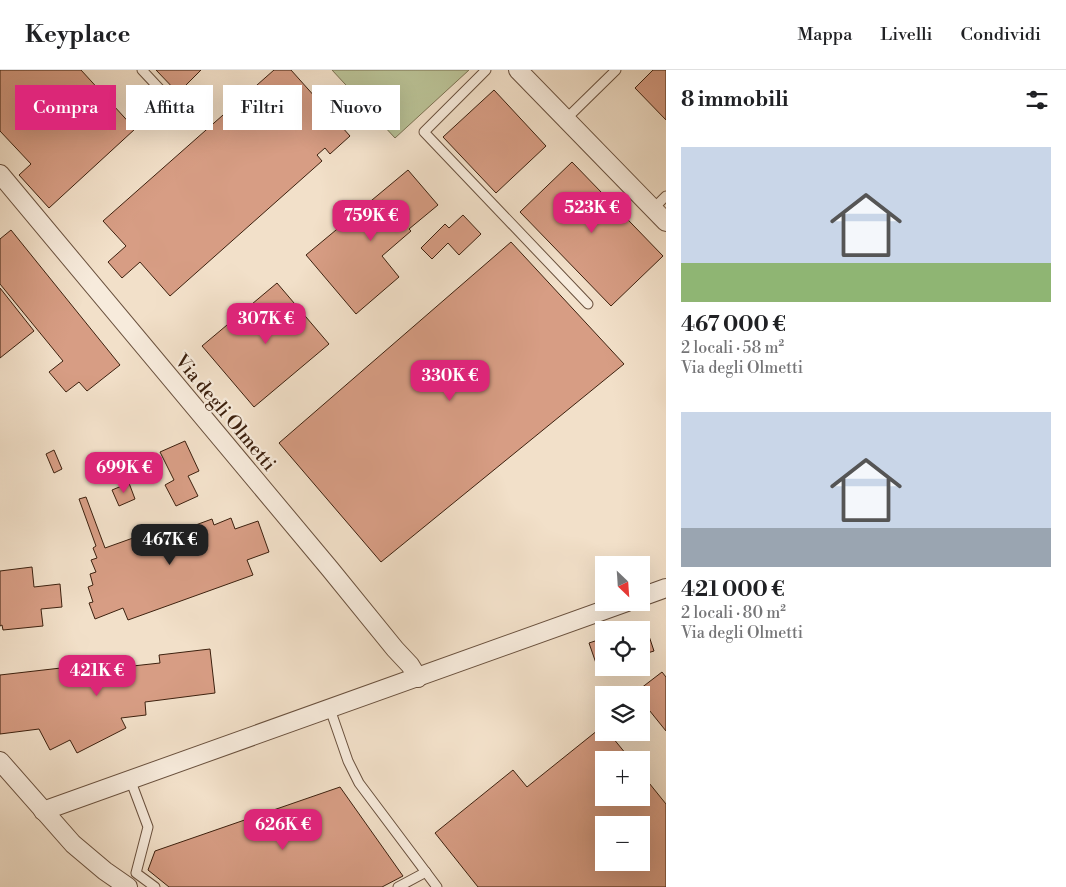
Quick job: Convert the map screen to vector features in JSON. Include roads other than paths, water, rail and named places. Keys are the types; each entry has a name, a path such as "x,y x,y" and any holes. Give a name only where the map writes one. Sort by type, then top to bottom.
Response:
{"street":[{"path":"518,70 666,222"},
{"name":"Via degli Olmetti","path":"0,174 410,665 418,678"},
{"path":"650,594 666,588"},
{"path":"43,811 602,611"},
{"path":"0,761 73,844 105,871 128,887"}],"lane":[{"path":"142,70 156,85"},
{"path":"486,70 424,132 588,304"},
{"path":"566,119 616,70"},
{"path":"653,209 666,196"},
{"path":"330,709 348,761 359,783 437,887"},
{"path":"130,779 148,827 136,873 155,887"},
{"path":"398,887 426,872"}]}
